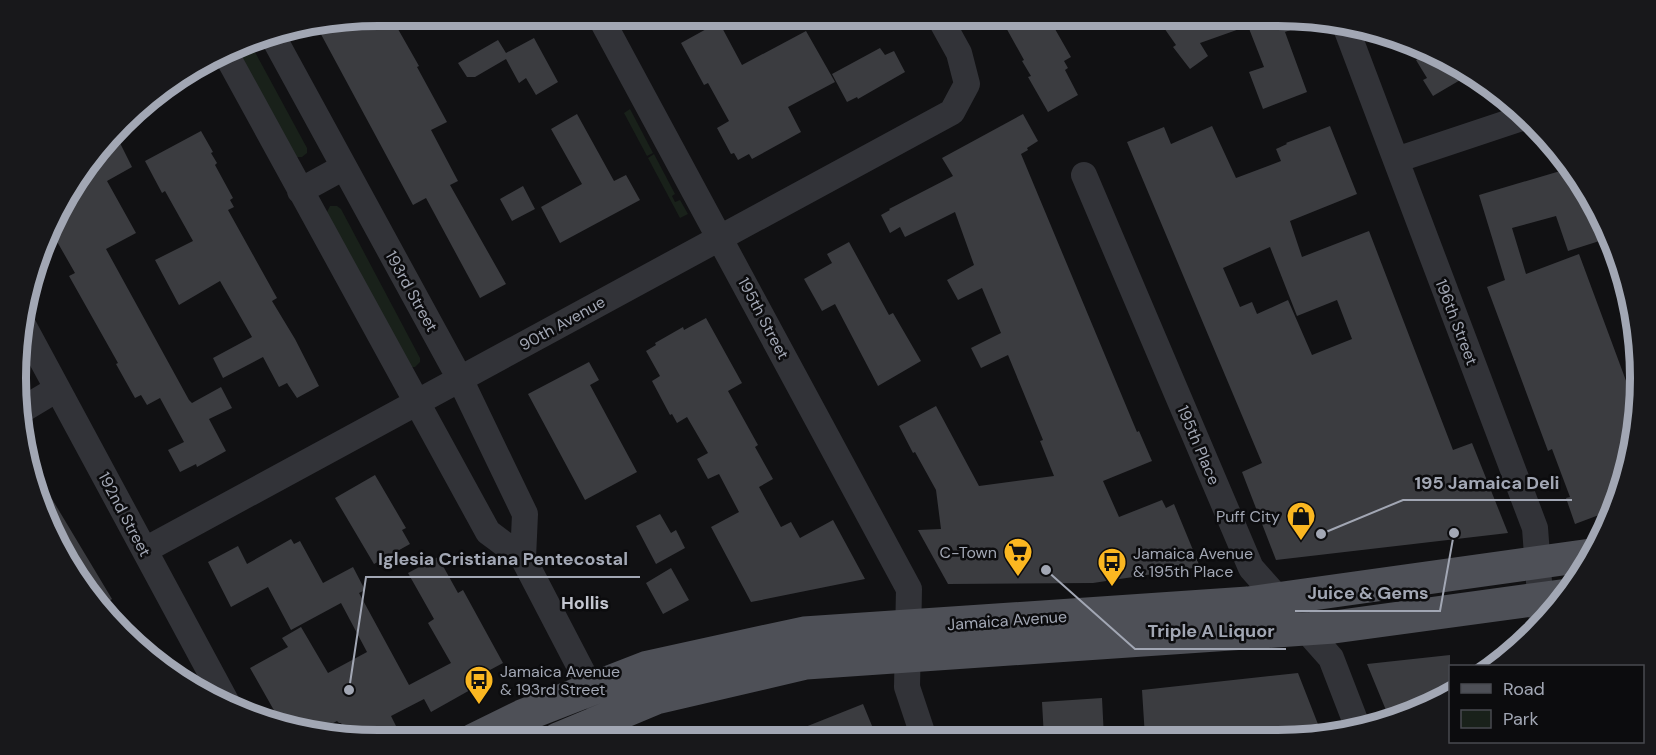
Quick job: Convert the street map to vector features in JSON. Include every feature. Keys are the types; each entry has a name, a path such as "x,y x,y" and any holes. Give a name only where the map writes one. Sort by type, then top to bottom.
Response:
{"main road":[{"name":"Jamaica Avenue","path":"495,730 522,716 648,667 804,633 908,653 1236,604 1582,556"},
{"name":"Jamaica Avenue","path":"580,730 656,698 806,663 908,653 1306,630 1546,606"}],"street":[{"name":"195th Street","path":"604,25 909,589 907,687 921,730"},
{"name":"90th Avenue","path":"145,550 952,112 967,84 959,53 944,25"},
{"name":"196th Street","path":"1348,32 1535,528 1538,562 1549,603"},
{"name":"193rd Street","path":"275,40 460,380 525,514 523,558"},
{"path":"229,59 488,532 523,558 606,719"},
{"path":"1396,160 1518,120"},
{"path":"300,190 344,167"},
{"name":"195th Place","path":"1084,175 1251,568 1331,658 1355,721"},
{"name":"192nd Street","path":"29,335 221,693"},
{"path":"27,407 57,389"}],"green space":[{"path":"253,48 307,148 307,153 302,157 296,157 238,54"},
{"path":"630,109 653,153 647,156 624,113"},
{"path":"654,154 675,194 672,196 675,202 680,200 688,214 680,218 648,158"},
{"path":"330,206 337,206 341,209 420,358 420,362 415,367 409,367 326,214"}],"building":[{"path":"396,25 447,122 431,130 458,181 450,185 506,284 480,298 426,198 413,205 319,31 354,26"},
{"path":"714,25 721,25 742,65 806,31 835,82 788,107 801,132 752,159 749,154 738,160 734,153 731,154 717,128 729,121 708,83 704,85 681,43"},
{"path":"1005,25 1053,25 1071,57 1064,61 1068,68 1065,70 1078,95 1048,112 1028,77 1031,76 1022,61 1024,60"},
{"path":"1162,25 1302,26 1285,32 1307,92 1263,109 1249,72 1264,67 1248,26 1200,43 1208,56 1190,69 1173,47 1176,45"},
{"path":"534,38 558,82 536,95 526,78 519,83 506,59 475,77 467,77 458,63 498,40 506,53"},
{"path":"880,48 885,55 894,51 905,72 858,99 857,97 847,102 832,74"},
{"path":"1422,56 1463,78 1433,96 1423,80 1427,78 1416,60"},
{"path":"577,114 614,181 626,175 640,200 560,243 541,207 582,184 551,129"},
{"path":"1023,114 1038,141 1021,154 1137,432 1139,431 1152,461 1103,481 1119,517 1162,500 1166,508 1174,504 1200,567 1093,583 948,584 918,530 941,529 936,490 899,426 936,406 979,486 1054,476 1040,441 1043,440 1008,355 981,368 971,348 1001,333 982,288 958,300 947,280 974,265 955,212 905,237 900,227 890,233 881,215 953,176 942,158"},
{"path":"1212,126 1236,178 1281,161 1276,149 1330,126 1357,194 1290,221 1302,257 1369,231 1453,450 1472,443 1508,533 1276,560 1242,472 1262,463 1127,142 1164,127 1171,144","holes":["1270,247 1297,316 1337,300 1352,339 1312,355 1288,300 1257,314 1252,302 1240,307 1223,268"]},
{"path":"201,131 213,152 211,153 217,163 215,165 233,198 230,200 234,207 228,210 277,298 272,301 319,386 297,398 287,383 279,387 263,357 223,378 213,358 252,337 220,281 179,305 155,260 193,241 165,191 162,193 145,161"},
{"path":"118,140 132,167 107,181 136,233 106,249 189,400 192,403 221,387 232,408 209,419 226,451 197,467 196,464 180,472 168,450 184,442 160,398 147,405 141,395 135,398 69,276 75,273 55,237 85,182"},
{"path":"1563,170 1603,240 1568,251 1556,216 1512,228 1526,274 1579,254 1630,392 1624,446 1619,469 1604,512 1575,524 1566,498 1570,497 1552,449 1548,451 1487,287 1505,280 1479,195"},
{"path":"523,186 535,209 512,221 500,199"},
{"path":"849,242 889,315 893,313 921,361 878,386 835,304 822,311 804,279 832,263 827,254"},
{"path":"706,318 742,383 728,391 758,445 755,447 773,479 759,487 781,527 791,522 800,538 833,520 865,579 751,602 711,527 739,512 719,474 708,479 697,459 708,453 687,417 677,423 672,414 670,415 652,381 660,376 646,351 656,345 655,343 683,327 684,330"},
{"path":"589,362 599,380 590,385 637,472 585,500 528,394"},
{"path":"375,475 406,528 402,530 410,544 374,564 335,498"},
{"path":"52,499 112,599 107,603 73,554 48,501"},
{"path":"660,514 671,533 676,530 685,548 656,564 636,526"},
{"path":"291,539 294,544 300,541 323,583 353,567 365,590 359,593 409,685 451,663 428,623 434,619 408,573 438,557 458,593 463,590 503,663 475,678 479,685 431,712 424,699 391,716 398,730 354,729 343,728 337,721 328,726 277,715 250,668 288,647 282,638 301,627 328,673 367,652 341,603 291,630 268,587 231,607 208,562 238,546 247,564"},
{"path":"671,568 689,600 663,614 646,583"},
{"path":"1450,655 1449,685 1413,703 1387,713 1367,664"},
{"path":"1298,673 1319,727 1278,730 1145,730 1142,690"},
{"path":"1102,698 1104,730 1044,730 1042,702"},
{"path":"863,704 874,730 798,730"}],"place":[{"name":"Juice & Gems","path":"1454,533"},
{"name":"195 Jamaica Deli","path":"1321,534"},
{"name":"Puff City","path":"1301,542"},
{"name":"Triple A Liquor","path":"1046,570"},
{"name":"C-Town","path":"1018,578"},
{"name":"Jamaica Avenue & 195th Place","path":"1112,588"},
{"name":"Iglesia Cristiana Pentecostal","path":"349,690"},
{"name":"Jamaica Avenue & 193rd Street","path":"479,706"}],"district":[{"name":"Hollis","path":"585,603"}]}
